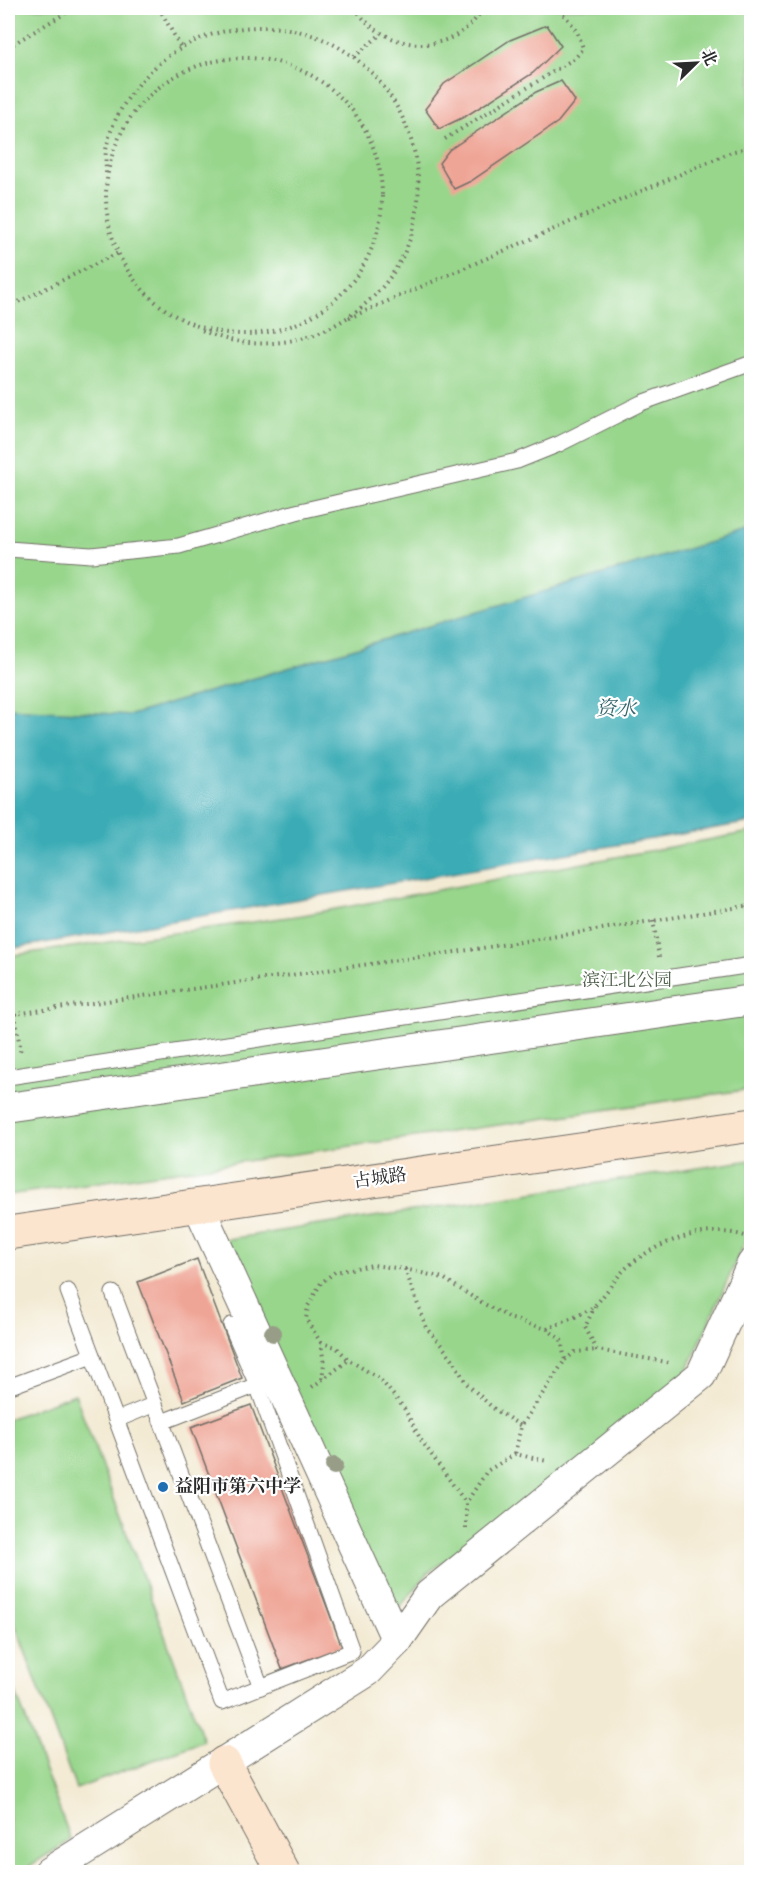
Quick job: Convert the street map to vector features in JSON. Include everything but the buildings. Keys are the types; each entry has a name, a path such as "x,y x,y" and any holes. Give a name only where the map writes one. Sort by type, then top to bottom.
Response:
{"street":[{"path":"8,1108 752,1000"},
{"name":"古城路","path":"8,1233 752,1125"},
{"path":"198,1205 397,1641"},
{"path":"50,1872 368,1671 397,1641 429,1595 701,1375 752,1264"},
{"path":"224,1763 284,1872"}],"lane":[{"path":"8,549 91,555 179,546 296,512 517,461 559,444 641,403 752,363"},
{"path":"8,1077 752,965"},
{"path":"68,1290 222,1702 352,1651 256,1385 231,1325"},
{"path":"113,1293 261,1686"},
{"path":"8,1387 92,1356"},
{"path":"162,1422 256,1385"},
{"path":"116,1420 155,1404"}],"path":[{"path":"8,47 74,8"},
{"path":"159,8 181,48"},
{"path":"355,8 367,23 381,34 398,41 417,44 435,43 452,37 467,27 483,8"},
{"path":"446,139 575,58 584,49 579,33 564,14 555,8"},
{"path":"340,322 362,307 380,289 396,268 407,245 419,194 418,168 413,142 404,117 374,74 354,57 332,44 307,34 282,28 230,29 181,48 159,63 141,81 126,102 114,125 106,150 106,206 110,230 118,253 130,274 163,308 214,336 240,342 266,344 291,341 317,334 723,156 752,147"},
{"path":"354,57 381,34"},
{"path":"106,182 119,136 147,97 166,82 187,70 225,60 257,59 281,63 303,72 324,84 342,100 357,119 369,140 377,163 381,186 379,218 368,256 356,277 340,296 321,311 300,322 278,330 254,334 230,334 184,321"},
{"path":"8,308 118,253"},
{"path":"8,1016 476,949 752,905"},
{"path":"653,920 660,963"},
{"path":"15,1014 21,1056"},
{"path":"597,1350 585,1327 595,1305 623,1271 649,1250 701,1232 730,1231 752,1238"},
{"path":"322,1379 324,1364 321,1343 306,1319 308,1306 321,1283 335,1272 372,1265 405,1269 443,1278 512,1319 547,1329 561,1340 565,1360"},
{"path":"405,1269 426,1327 452,1358 466,1383 493,1408 521,1426"},
{"path":"547,1329 595,1305"},
{"path":"321,1343 336,1347 349,1360 380,1379 404,1408 421,1440 466,1503"},
{"path":"515,1454 521,1426 565,1360 576,1352 597,1350 704,1368"},
{"path":"289,1403 349,1360"},
{"path":"466,1566 466,1503 487,1471 515,1454 546,1461 575,1477"}],"green space":[{"path":"8,8 751,8 751,530 131,715 8,708"},
{"name":"滨江北公园","path":"751,832 751,1089 8,1195 8,956 303,915"},
{"path":"751,1160 751,1228 686,1373 609,1442 429,1572 393,1615 221,1240"},
{"path":"75,1394 204,1741 76,1789 8,1605 8,1419"},
{"path":"8,1672 71,1840 20,1872 8,1872"}],"water":[{"name":"资水","path":"751,530 751,822 8,949 8,708 131,715"}],"place":[{"name":"益阳市第六中学","path":"163,1487"}]}
